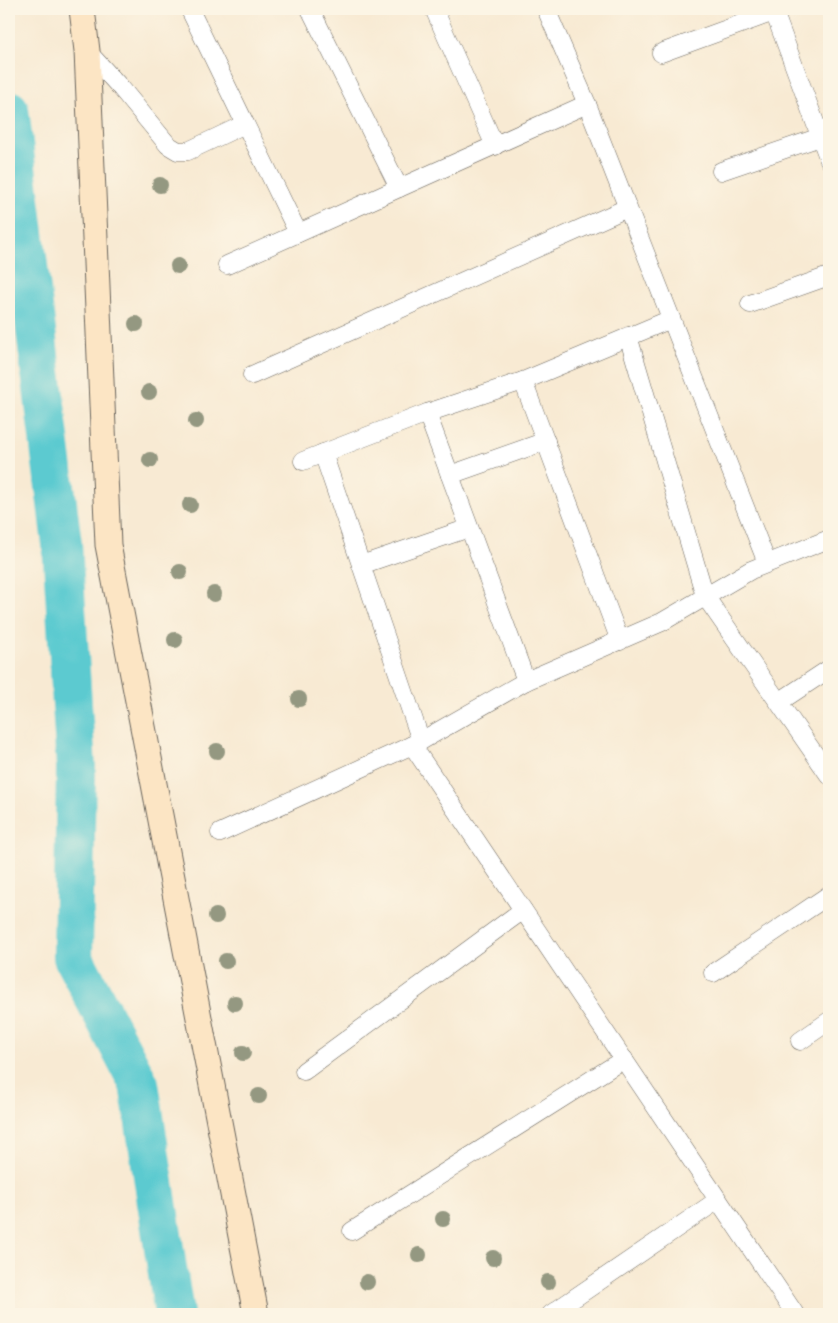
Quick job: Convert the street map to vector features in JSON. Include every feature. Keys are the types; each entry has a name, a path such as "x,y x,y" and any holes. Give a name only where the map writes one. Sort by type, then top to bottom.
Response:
{"street":[{"path":"82,9 87,51 108,545 256,1314"},
{"path":"310,9 399,188"},
{"path":"434,9 495,146"},
{"path":"546,9 587,104 768,563"},
{"path":"190,10 298,233"},
{"path":"661,53 776,10 825,135 829,160"},
{"path":"87,51 122,88 168,145 178,151 188,151 245,124"},
{"path":"227,265 587,104"},
{"path":"721,171 825,135"},
{"path":"252,375 628,208"},
{"path":"750,304 829,276"},
{"path":"303,461 427,413 523,381 671,319"},
{"path":"628,336 705,596 829,775"},
{"path":"523,381 620,641"},
{"path":"427,413 526,681"},
{"path":"450,475 546,441"},
{"path":"323,453 361,565 417,743 523,910 795,1314"},
{"path":"361,565 469,528"},
{"path":"220,833 417,743 526,681 670,618 750,570 829,539"},
{"path":"779,702 829,669"},
{"path":"714,973 829,895"},
{"path":"304,1071 523,910"},
{"path":"800,1041 829,1021"},
{"path":"352,1231 624,1059"},
{"path":"551,1314 718,1200"}],"waterway":[{"path":"9,110 62,544 76,768 73,957 139,1084 174,1314"}]}
